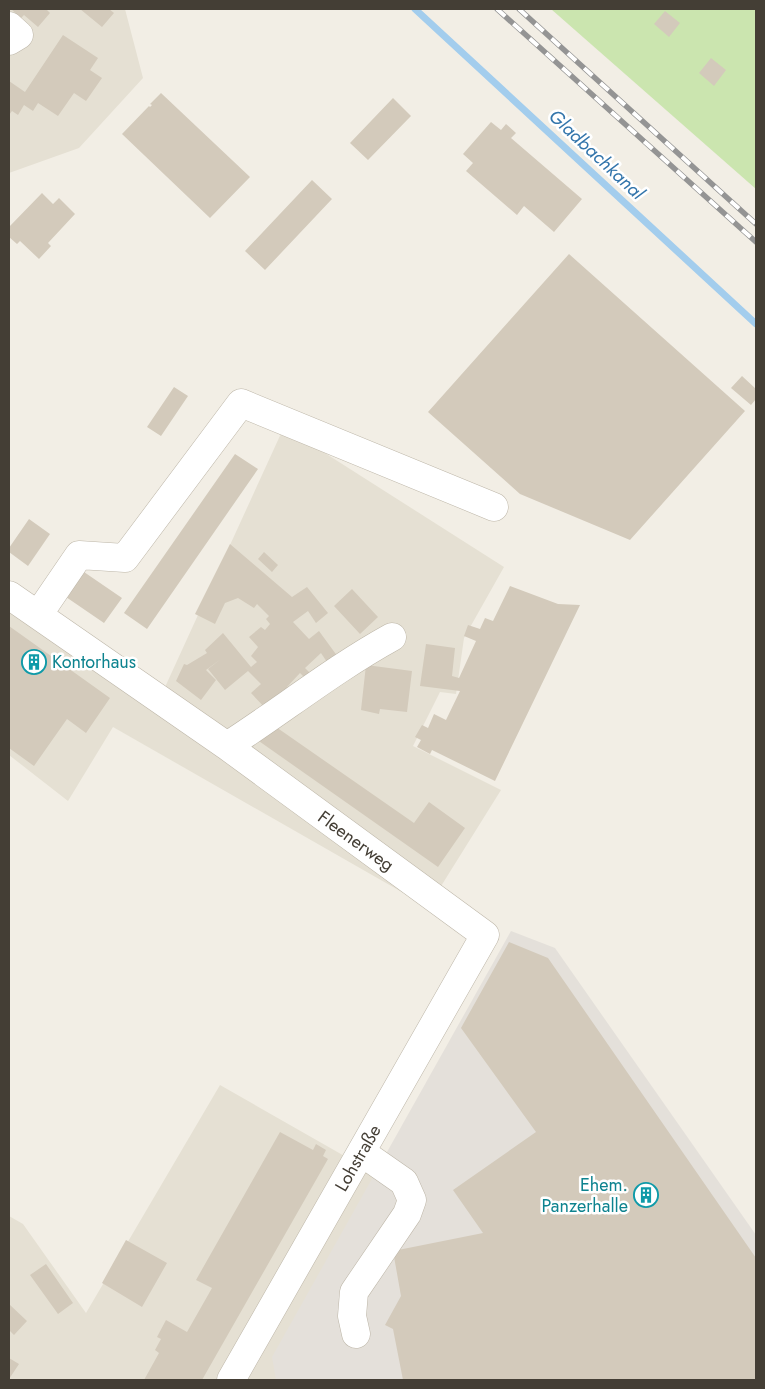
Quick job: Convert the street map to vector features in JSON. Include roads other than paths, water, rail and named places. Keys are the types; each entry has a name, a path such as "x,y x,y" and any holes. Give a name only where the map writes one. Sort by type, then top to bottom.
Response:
{"street":[{"path":"9,26 19,35 9,41"},
{"path":"38,615 79,555 125,558 241,403 494,506"},
{"name":"Fleenerweg","path":"9,595 227,746 485,935"},
{"path":"227,746 284,709 356,657 392,637"},
{"name":"Lohstraße","path":"231,1380 485,935"},
{"path":"356,1334 352,1316 354,1292 407,1214 412,1200 404,1182 361,1152"}],"waterway":[{"name":"Gladbachkanal","path":"415,9 756,324"}],"railway":[{"path":"497,9 756,242"},
{"path":"519,9 756,224"}],"place":[{"name":"Kontorhaus","path":"34,662"},
{"name":"Ehem. Panzerhalle","path":"646,1195"}]}
